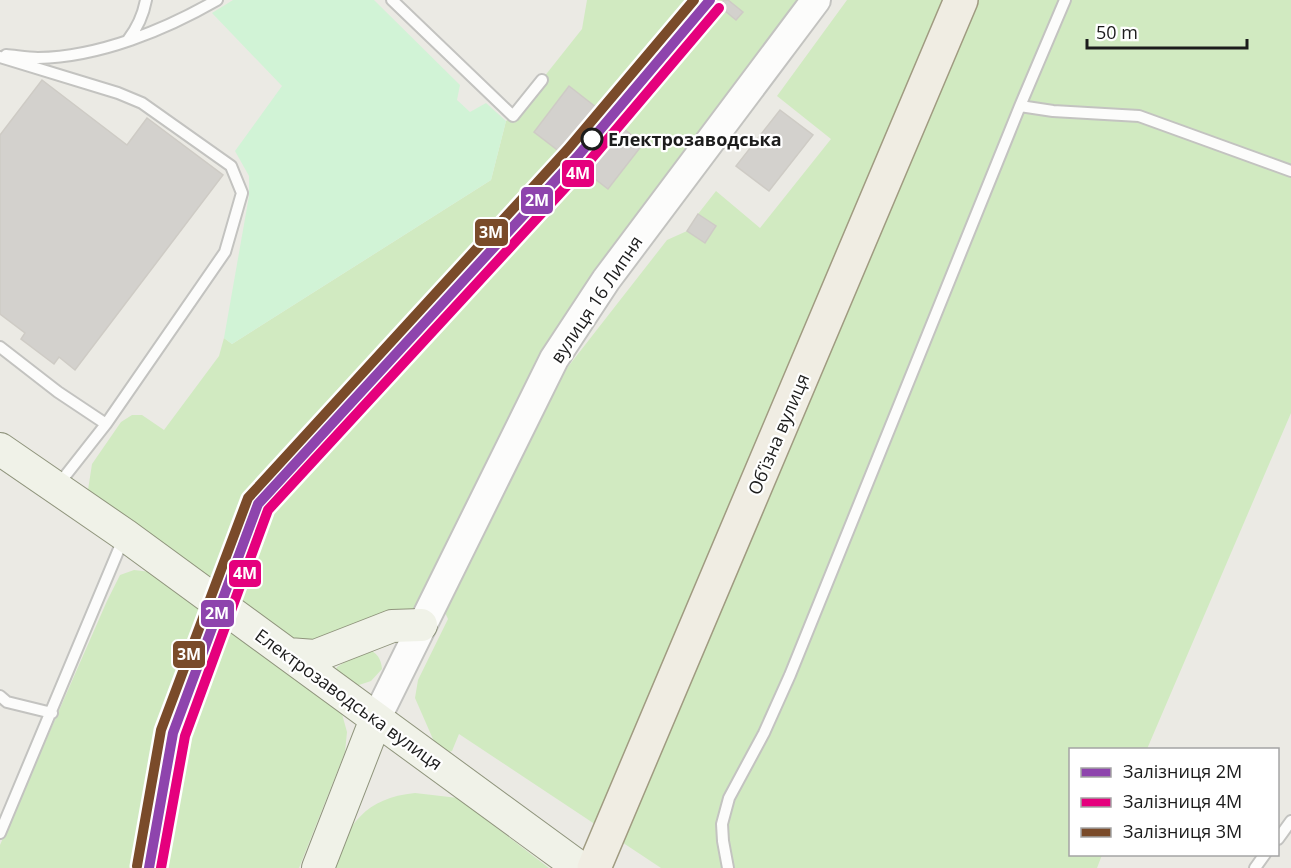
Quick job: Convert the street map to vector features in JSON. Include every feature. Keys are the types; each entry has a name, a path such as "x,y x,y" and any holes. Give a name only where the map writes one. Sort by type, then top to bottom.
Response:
{"main road":[{"name":"Обʼїзна вулиця","path":"594,868 962,0"},
{"name":"Електрозаводська вулиця","path":"0,449 125,535 580,868"},
{"path":"288,654 315,656 392,626 421,625"},
{"path":"318,868 376,719"}],"street":[{"name":"вулиця 16 Липня","path":"376,719 554,359 606,280 816,0"}],"lane":[{"path":"126,42 138,28 146,0"},
{"path":"0,56 38,58 86,52 126,42 200,10 217,0"},
{"path":"392,0 513,116 542,80"},
{"path":"728,868 722,824 729,798 764,733 790,675 1065,0"},
{"path":"0,56 118,93 142,103 231,166 242,193 225,252 106,424 56,488"},
{"path":"1020,106 1053,111 1138,116 1291,171"},
{"path":"0,347 58,392 106,424"},
{"path":"0,833 125,535"},
{"path":"0,696 7,702 52,713"},
{"path":"1279,838 1291,821"},
{"path":"1255,868 1264,856"}],"green space":[{"path":"233,0 374,0 460,85 457,100 470,112 486,103 506,121 491,180 232,344 224,338 249,196 249,176 235,151 282,86 212,13"},
{"path":"587,0 724,0 719,7 736,20 728,0 804,0 601,270 417,609 322,640 290,643 96,502 88,490 92,464 121,422 132,415 142,415 164,430 219,356 224,338 232,344 491,180 506,121 513,116 582,29","holes":["569,86 643,144 608,189 534,132"]},
{"path":"847,0 1291,0 1291,413 1147,748 1069,748 1069,856 1102,856 1097,868 661,868 459,734 452,751 446,753 436,746 415,698 418,680 448,619 442,606 560,377 667,240 687,231 705,243 716,226 698,214 716,191 760,228 831,139 777,96"},
{"path":"134,570 151,572 342,714 347,732 345,752 299,868 0,868 0,845 107,601 120,575"},
{"path":"366,649 376,654 382,669 371,681 356,686 334,674 337,667"},
{"path":"415,793 458,798 549,868 332,868 345,838 361,816 371,807 383,801"}],"building":[{"path":"724,0 728,0 743,12 736,20 719,6"},
{"path":"42,80 127,145 147,118 223,175 75,370 59,357 54,364 21,339 25,333 0,314 0,135"},
{"path":"569,86 643,144 608,189 534,132"},
{"path":"780,110 813,135 769,191 736,166"},
{"path":"698,214 716,226 705,243 687,231"}],"rail line":[{"name":"3М","path":"137,866 161,730 248,498 568,149 694,0"},
{"name":"2М","path":"149,868 173,733 258,504 577,157 710,0"},
{"name":"4М","path":"161,868 185,736 268,510 586,165 719,8"}],"place":[{"name":"Електрозаводська","path":"592,139"}]}
